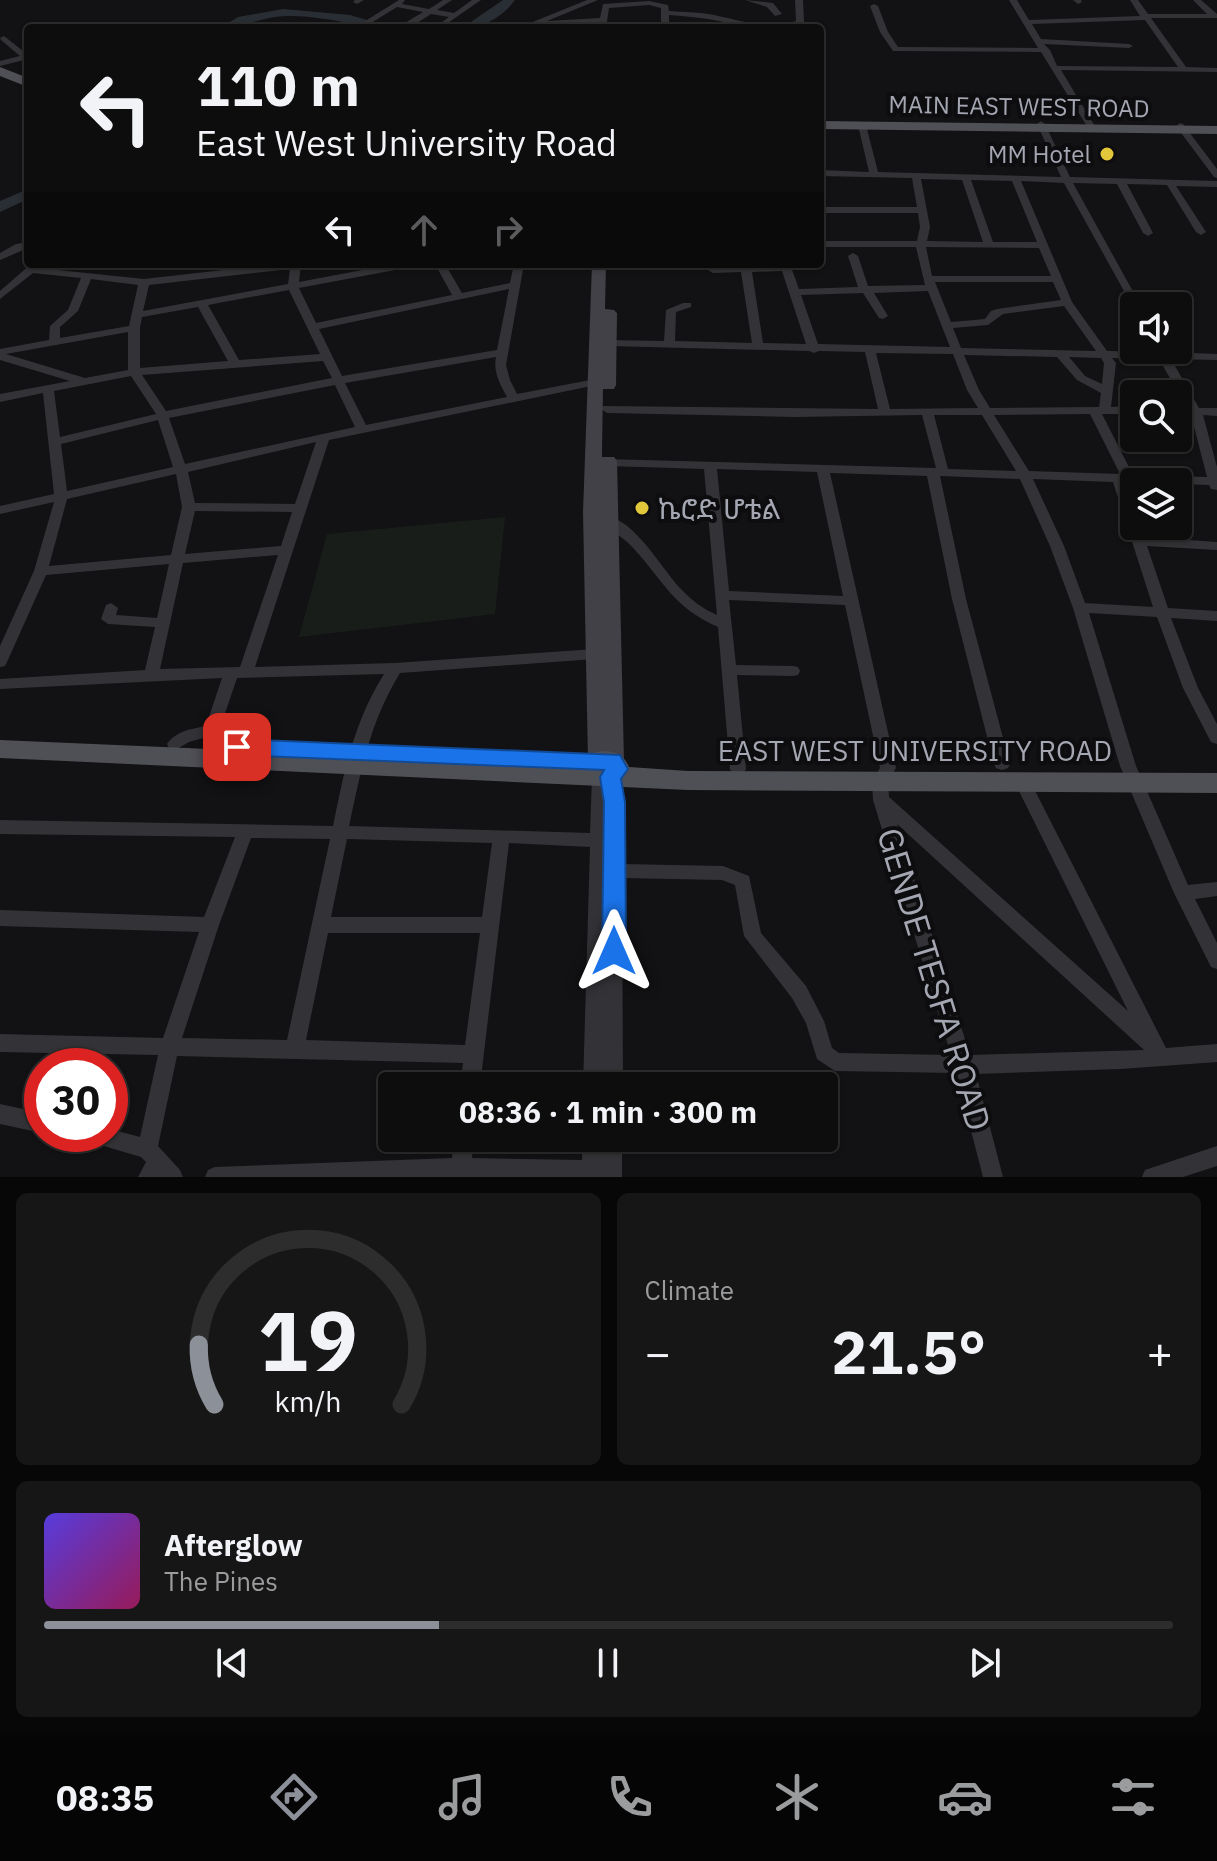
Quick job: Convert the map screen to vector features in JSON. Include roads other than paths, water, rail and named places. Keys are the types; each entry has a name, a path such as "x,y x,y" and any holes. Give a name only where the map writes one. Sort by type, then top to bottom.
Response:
{"main road":[{"name":"MAIN EAST WEST ROAD","path":"824,123 1217,128"},
{"path":"599,268 595,345 607,409 608,462 601,490 608,520 605,769"},
{"path":"605,769 595,654 602,381 609,343 610,268"},
{"name":"EAST WEST UNIVERSITY ROAD","path":"0,736 175,744 354,759"},
{"name":"EAST WEST UNIVERSITY ROAD","path":"0,749 605,769 738,769 883,783"},
{"name":"EAST WEST UNIVERSITY ROAD","path":"605,769 733,783 883,783 1012,772 1217,769"},
{"name":"EAST WEST UNIVERSITY ROAD","path":"1130,772 1217,783"}],"street":[{"path":"410,24 448,0"},
{"path":"444,24 477,0"},
{"path":"532,24 594,0"},
{"path":"749,0 770,5 778,14"},
{"path":"793,24 800,22 799,0"},
{"path":"1013,0 1091,126"},
{"path":"1134,0 1184,70"},
{"path":"1197,0 1215,16"},
{"path":"363,24 400,2 456,16"},
{"path":"548,24 557,21 602,24 606,6 659,4 665,7 665,24"},
{"path":"874,6 887,39 896,49 1046,50"},
{"path":"666,13 707,16 743,24"},
{"path":"1028,22 1215,16"},
{"path":"1040,41 1130,46 1126,40 1077,35 1079,43"},
{"path":"4,38 24,56"},
{"path":"1057,68 1217,70"},
{"path":"871,124 874,174"},
{"path":"1042,126 1068,182 1128,292"},
{"path":"1182,128 1217,175"},
{"path":"824,173 1217,184"},
{"path":"916,175 923,210 922,260 930,283 986,412 1024,474 1057,546 1080,608 1130,772 1183,893 1217,961"},
{"path":"966,178 989,244"},
{"path":"1016,180 1067,302 1106,355 1111,374 1100,412 1120,468"},
{"path":"1121,182 1148,233"},
{"path":"1170,183 1201,232"},
{"path":"824,210 923,210"},
{"path":"824,244 1044,245"},
{"path":"0,257 24,246"},
{"path":"853,256 865,289 883,316"},
{"path":"0,296 33,268"},
{"path":"40,268 144,282 268,268"},
{"path":"204,277 205,268"},
{"path":"295,268 293,287 362,429"},
{"path":"0,354 202,304 373,268"},
{"path":"442,268 458,296"},
{"path":"514,399 504,380 501,353 518,268"},
{"path":"708,268 766,268"},
{"path":"787,268 814,350"},
{"path":"746,270 758,348"},
{"path":"54,342 55,326 73,311 87,276"},
{"path":"796,292 1059,279"},
{"path":"144,282 136,321 134,372 162,414 189,507 151,675"},
{"path":"315,327 514,285"},
{"path":"948,325 988,322 1001,311 1067,302"},
{"path":"202,304 235,364"},
{"path":"669,345 671,310 687,305"},
{"path":"609,343 1120,355"},
{"path":"870,350 885,413"},
{"path":"55,442 162,414 339,379 501,353"},
{"path":"0,354 80,380"},
{"path":"1061,355 1081,378 1107,391"},
{"path":"1192,356 1217,357"},
{"path":"0,398 80,380 134,372 328,357"},
{"path":"1168,364 1196,413 1216,484 1192,483"},
{"path":"0,510 61,499 179,468 602,381"},
{"path":"0,662 4,642 41,571 61,499 48,388"},
{"path":"607,409 885,413 1120,411"},
{"path":"927,412 959,599 1012,772 1159,1054"},
{"path":"1192,413 1217,412"},
{"path":"175,744 184,737 212,730 238,674 286,550 324,437"},
{"path":"608,462 1120,479"},
{"path":"710,466 738,769"},
{"name":"GENDE TESFA ROAD","path":"823,470 853,601 883,783 993,1177"},
{"path":"189,507 300,508"},
{"path":"608,520 629,531 681,600 703,617 724,624"},
{"path":"1139,540 1160,614 1196,699 1217,738"},
{"path":"1185,540 1217,546"},
{"path":"41,571 286,550"},
{"path":"723,595 853,601"},
{"path":"111,608 108,619 164,623"},
{"path":"1080,608 1217,616"},
{"path":"0,684 151,675 395,668 595,654"},
{"path":"295,1047 354,759 375,701 395,668"},
{"path":"729,670 793,671"},
{"path":"593,1072 597,840 605,769"},
{"path":"605,769 614,802 613,1072"},
{"path":"883,783 1159,1054"},
{"path":"0,827 340,831 597,840"},
{"path":"128,1152 156,1166 169,1049 245,832"},
{"path":"471,1072 501,836"},
{"path":"614,871 723,873 743,881 753,936 799,992 815,1021 828,1059 964,1067 1063,1065 1159,1054 1217,1053"},
{"path":"1183,893 1217,889"},
{"path":"0,918 210,925"},
{"path":"321,925 490,925"},
{"path":"0,1043 169,1049 295,1047 473,1054"},
{"path":"0,1114 24,1119"},
{"path":"460,1173 462,1152"},
{"path":"595,1152 599,1175"},
{"path":"599,1175 607,1152"},
{"path":"1152,1177 1217,1156"},
{"path":"215,1177 460,1173 599,1175"}],"waterway":[{"path":"475,24 503,8 509,0"},
{"path":"233,24 262,14 283,12 328,14 373,24"},
{"path":"0,207 24,195"}],"place":[{"name":"MM Hotel","path":"1107,154"},
{"name":"ኬሮድ ሆቴል","path":"642,508"}]}
